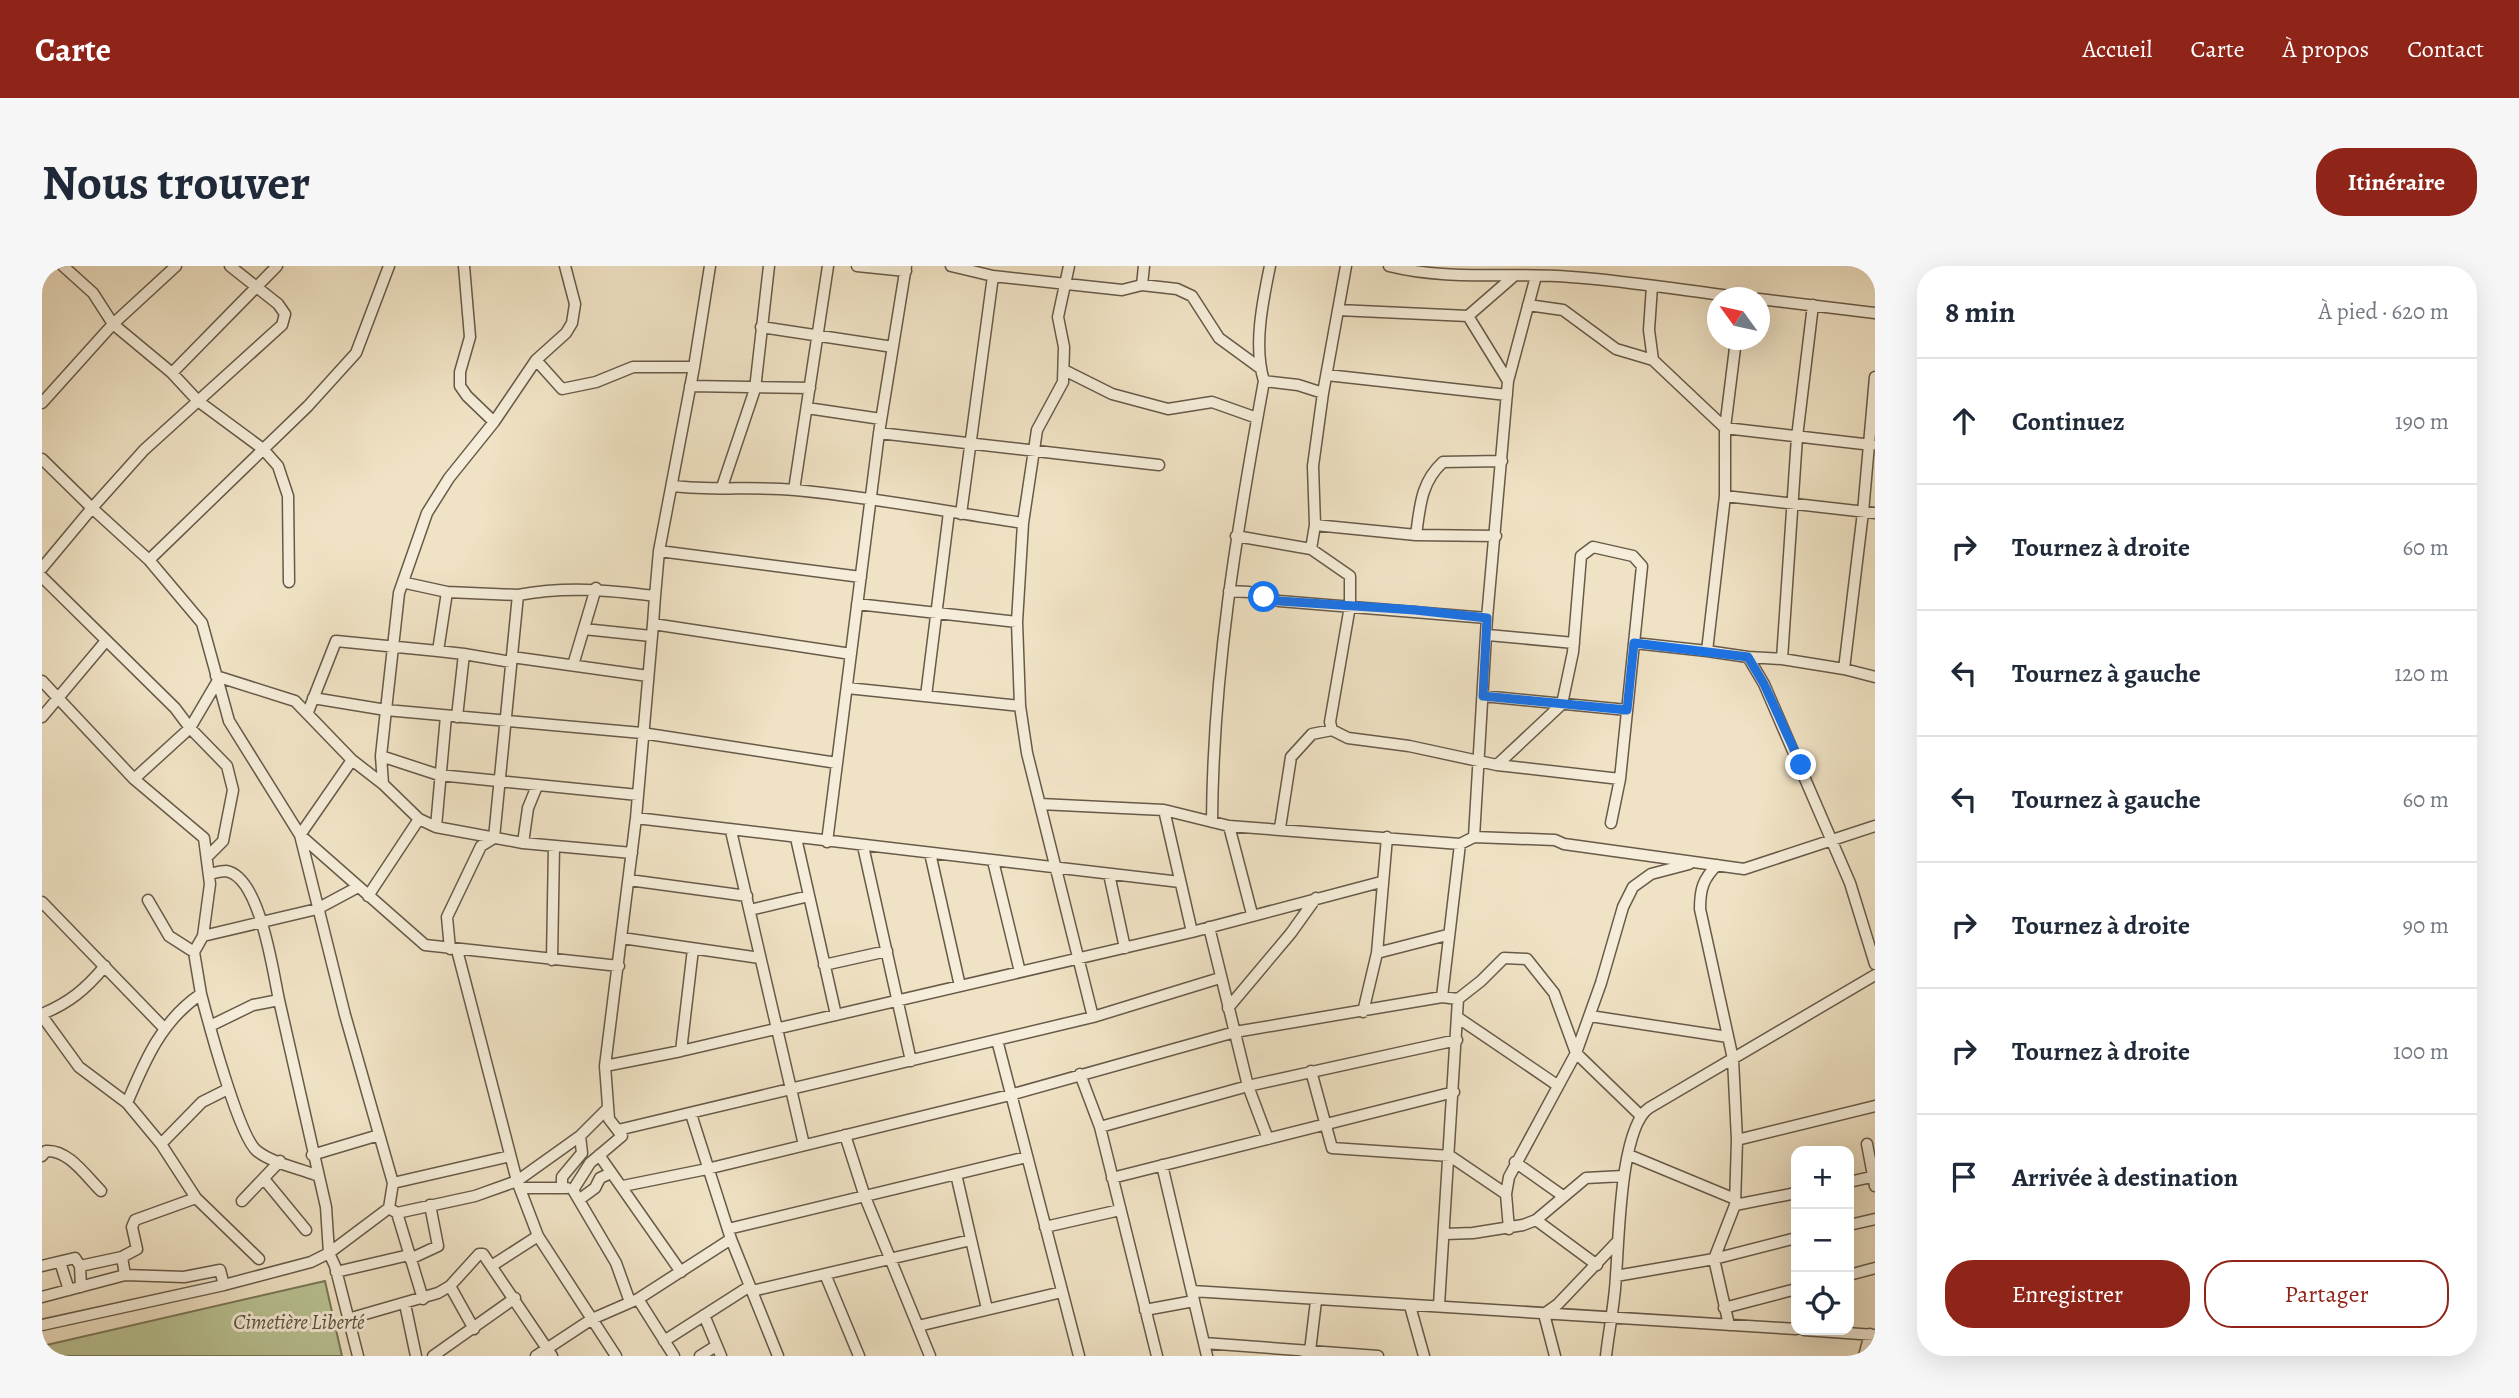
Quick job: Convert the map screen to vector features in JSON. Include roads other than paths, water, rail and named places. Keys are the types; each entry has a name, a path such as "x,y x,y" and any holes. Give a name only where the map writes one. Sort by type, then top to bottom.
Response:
{"street":[{"path":"63,266 93,293 113,324 173,373 198,401 263,449 278,466 288,496 289,582"},
{"path":"42,403 113,324 176,266"},
{"path":"42,568 144,450 282,325 285,314 230,266"},
{"path":"173,373 277,266"},
{"path":"149,560 308,405 356,353 389,266"},
{"path":"464,266 470,337 460,372 460,386 494,422"},
{"path":"383,784 382,756 399,593 405,583 427,513 449,478 494,422 536,360 566,333 572,323 575,304 565,266"},
{"path":"571,1191 583,1172 622,1136 611,1123 605,1066 636,818 659,551 673,486 710,266"},
{"path":"722,487 755,389 769,266"},
{"path":"794,490 828,266"},
{"path":"827,842 879,433 906,268 857,266"},
{"path":"951,266 993,276 1067,281 1122,290 1142,285 1177,289 1192,296 1219,338 1260,368"},
{"path":"1069,266 1058,317 1064,347 1063,382 1037,430 1032,453 1023,523 1017,622 1020,706 1040,804 1093,1017"},
{"path":"1142,285 1144,266"},
{"path":"1212,822 1213,728 1236,536 1264,381 1260,368 1263,298 1270,266"},
{"path":"1311,549 1315,526 1313,466 1346,266"},
{"path":"1389,266 1420,272 1536,276 1707,293"},
{"path":"961,514 993,276"},
{"path":"1338,310 1468,316 1514,276"},
{"path":"1474,837 1487,618 1508,381 1536,276"},
{"path":"1652,286 1649,330 1653,360"},
{"path":"1770,300 1875,313"},
{"path":"1528,305 1563,310 1616,349 1653,360 1725,428 1871,445"},
{"path":"1782,659 1797,437 1813,305"},
{"path":"1468,316 1508,381"},
{"path":"761,327 893,347"},
{"path":"1707,651 1725,496 1725,428 1735,350"},
{"path":"536,360 562,389 596,382 633,367 694,367"},
{"path":"1064,370 1112,394 1168,410 1212,402 1257,418"},
{"path":"1327,375 1507,395"},
{"path":"1844,669 1869,512 1875,377"},
{"path":"1264,381 1298,385 1323,393"},
{"path":"690,386 810,388"},
{"path":"807,408 881,419"},
{"path":"879,433 1032,453 1159,465"},
{"path":"42,459 149,560 202,623 229,721 300,835 421,943 454,949 619,966"},
{"path":"1416,535 1422,492 1430,474 1443,462 1502,461"},
{"path":"673,486 709,491 722,487 794,490 1023,523"},
{"path":"1725,496 1869,512"},
{"path":"926,696 949,512"},
{"path":"1315,526 1416,535 1496,536"},
{"path":"1236,536 1311,549 1350,576 1350,606 1330,722 1332,730"},
{"path":"1497,765 1562,704 1574,643 1581,555 1593,547 1633,556 1642,566 1620,779 1611,823"},
{"path":"659,551 861,577"},
{"path":"42,577 175,708 190,728 227,766 233,790 223,841 207,857"},
{"path":"405,583 447,592 518,595 550,589 596,588 655,596"},
{"path":"573,666 596,588"},
{"path":"1229,591 1249,592 1279,601 1487,618"},
{"path":"438,651 447,592"},
{"path":"494,838 518,595"},
{"path":"858,604 1017,622"},
{"path":"653,624 851,654"},
{"path":"584,628 651,636"},
{"path":"1488,635 1574,643"},
{"path":"308,712 336,641 648,676"},
{"path":"42,717 105,642"},
{"path":"1634,643 1782,659 1875,677"},
{"path":"436,827 439,775 464,654"},
{"path":"1748,657 1793,745 1852,891 1875,964"},
{"path":"217,679 295,701 352,760 383,784 419,819 436,827 523,844 632,853"},
{"path":"134,779 190,728 217,679"},
{"path":"42,681 134,779 204,838 209,874 203,936 194,952 201,994 228,1089 252,1146 280,1161 316,1175"},
{"path":"847,688 1020,706"},
{"path":"1483,696 1627,710"},
{"path":"313,698 451,717 642,733 837,762"},
{"path":"1280,828 1290,757 1312,734 1332,730 1348,738 1409,746 1497,765 1620,779"},
{"path":"382,756 439,775 638,795"},
{"path":"352,760 300,835 317,909 393,1183 393,1210 423,1299"},
{"path":"523,844 528,808 537,786"},
{"path":"1040,804 1164,810 1229,826 1460,844 1474,837 1555,840 1564,844 1717,865 1754,867 1875,826"},
{"path":"1164,810 1192,933"},
{"path":"636,818 1180,882"},
{"path":"368,895 419,819"},
{"path":"1229,826 1252,914"},
{"path":"731,831 804,1145"},
{"path":"1363,1012 1377,953 1381,882 1387,837"},
{"path":"494,838 481,846 447,918 454,949 518,1184 538,1236 616,1356"},
{"path":"796,838 836,1015"},
{"path":"1442,997 1447,935 1460,844"},
{"path":"551,960 554,846"},
{"path":"863,846 911,1061"},
{"path":"930,853 960,986"},
{"path":"993,860 1020,972"},
{"path":"1509,1229 1506,1194 1515,1162 1576,1053 1623,907 1633,887 1651,874 1696,862"},
{"path":"1717,865 1703,883 1700,909 1733,1059 1737,1140 1735,1202 1714,1259 1729,1325"},
{"path":"209,874 225,871 240,880 263,921 316,1175 326,1208 328,1253 336,1272 358,1356"},
{"path":"1109,874 1125,948"},
{"path":"629,880 747,896"},
{"path":"605,1066 681,1051 1192,933 1252,914 1381,882"},
{"path":"203,936 317,909 358,887"},
{"path":"750,910 809,896"},
{"path":"1228,1008 1291,933 1316,898"},
{"path":"148,900 169,936 194,952"},
{"path":"42,902 163,1027"},
{"path":"1209,928 1248,1086 1268,1139"},
{"path":"1377,953 1447,935"},
{"path":"622,938 760,958"},
{"path":"681,1051 693,949"},
{"path":"824,965 887,951"},
{"path":"623,1186 707,1169 1010,1095 1235,1032 1442,997 1458,999 1482,981 1504,958 1527,958 1555,993 1576,1053 1641,1116"},
{"path":"105,967 84,990 66,1004 42,1015 79,1067 127,1102 161,1144 196,1198 259,1259"},
{"path":"1606,1356 1616,1276 1616,1244 1623,1176 1641,1116 1650,1108 1875,975"},
{"path":"618,1130 1093,1017 1220,978"},
{"path":"127,1102 163,1027 179,1008 201,994"},
{"path":"1439,1305 1446,1234 1458,999"},
{"path":"210,1026 253,1005 279,1000"},
{"path":"1590,1016 1728,1037"},
{"path":"1457,1017 1557,1086"},
{"path":"998,1040 1076,1355"},
{"path":"1100,1127 1248,1086 1457,1040"},
{"path":"1311,1071 1330,1144 1335,1150 1450,1156 1506,1194"},
{"path":"1080,1074 1100,1127 1157,1356"},
{"path":"161,1144 202,1102 228,1089"},
{"path":"1112,1178 1454,1092"},
{"path":"1737,1140 1875,1106"},
{"path":"42,1325 224,1285 310,1262 393,1210 475,1196 518,1184 580,1136 608,1108"},
{"path":"691,1114 730,1234 778,1356"},
{"path":"312,1155 379,1135"},
{"path":"845,1135 865,1196 930,1356"},
{"path":"580,1136 582,1153 562,1175 616,1263 634,1301 674,1356"},
{"path":"1854,1182 1874,1180 1867,1144"},
{"path":"42,1156 46,1151 56,1150 66,1156 101,1191"},
{"path":"599,1155 681,1272"},
{"path":"1629,1155 1735,1202 1791,1194"},
{"path":"393,1183 510,1156"},
{"path":"536,1356 549,1352 592,1319 634,1301 681,1272 730,1234 865,1196 1027,1157"},
{"path":"242,1201 280,1161"},
{"path":"1515,1162 1563,1196"},
{"path":"1162,1165 1207,1356"},
{"path":"518,1184 571,1191 595,1188 600,1178 611,1173"},
{"path":"956,1174 987,1309"},
{"path":"1446,1234 1509,1229 1536,1220 1563,1196 1592,1176 1623,1176"},
{"path":"264,1179 306,1230"},
{"path":"80,1266 122,1256 137,1249 132,1227 135,1220 196,1198"},
{"path":"336,1272 410,1257 438,1246 430,1205"},
{"path":"1045,1227 1120,1210"},
{"path":"1854,1224 1875,1219"},
{"path":"1536,1220 1597,1265"},
{"path":"493,1265 538,1236"},
{"path":"1616,1276 1714,1259 1791,1239"},
{"path":"664,1341 751,1288 971,1240"},
{"path":"1544,1314 1558,1304 1616,1244"},
{"path":"348,1319 423,1299 450,1286 479,1254 487,1256 549,1352"},
{"path":"122,1256 125,1275"},
{"path":"42,1266 76,1258 80,1266 82,1287"},
{"path":"60,1262 69,1290"},
{"path":"1854,1274 1875,1268"},
{"path":"42,1297 125,1275 184,1276 220,1270 224,1285"},
{"path":"825,1274 859,1356"},
{"path":"450,1286 474,1329"},
{"path":"1724,1308 1791,1290"},
{"path":"918,1326 1062,1292"},
{"path":"1145,1310 1193,1296 1439,1305 1791,1329"},
{"path":"433,1356 515,1298"},
{"path":"1308,1354 1316,1301"},
{"path":"405,1304 416,1356"},
{"path":"1410,1306 1423,1356"},
{"path":"1544,1314 1555,1356"},
{"path":"700,1356 718,1351 704,1315"},
{"path":"1854,1333 1872,1334 1864,1356"},
{"path":"1204,1343 1308,1354 1378,1356"}],"park label":[{"name":"Cimetière Liberté","path":"299,1322"}]}
